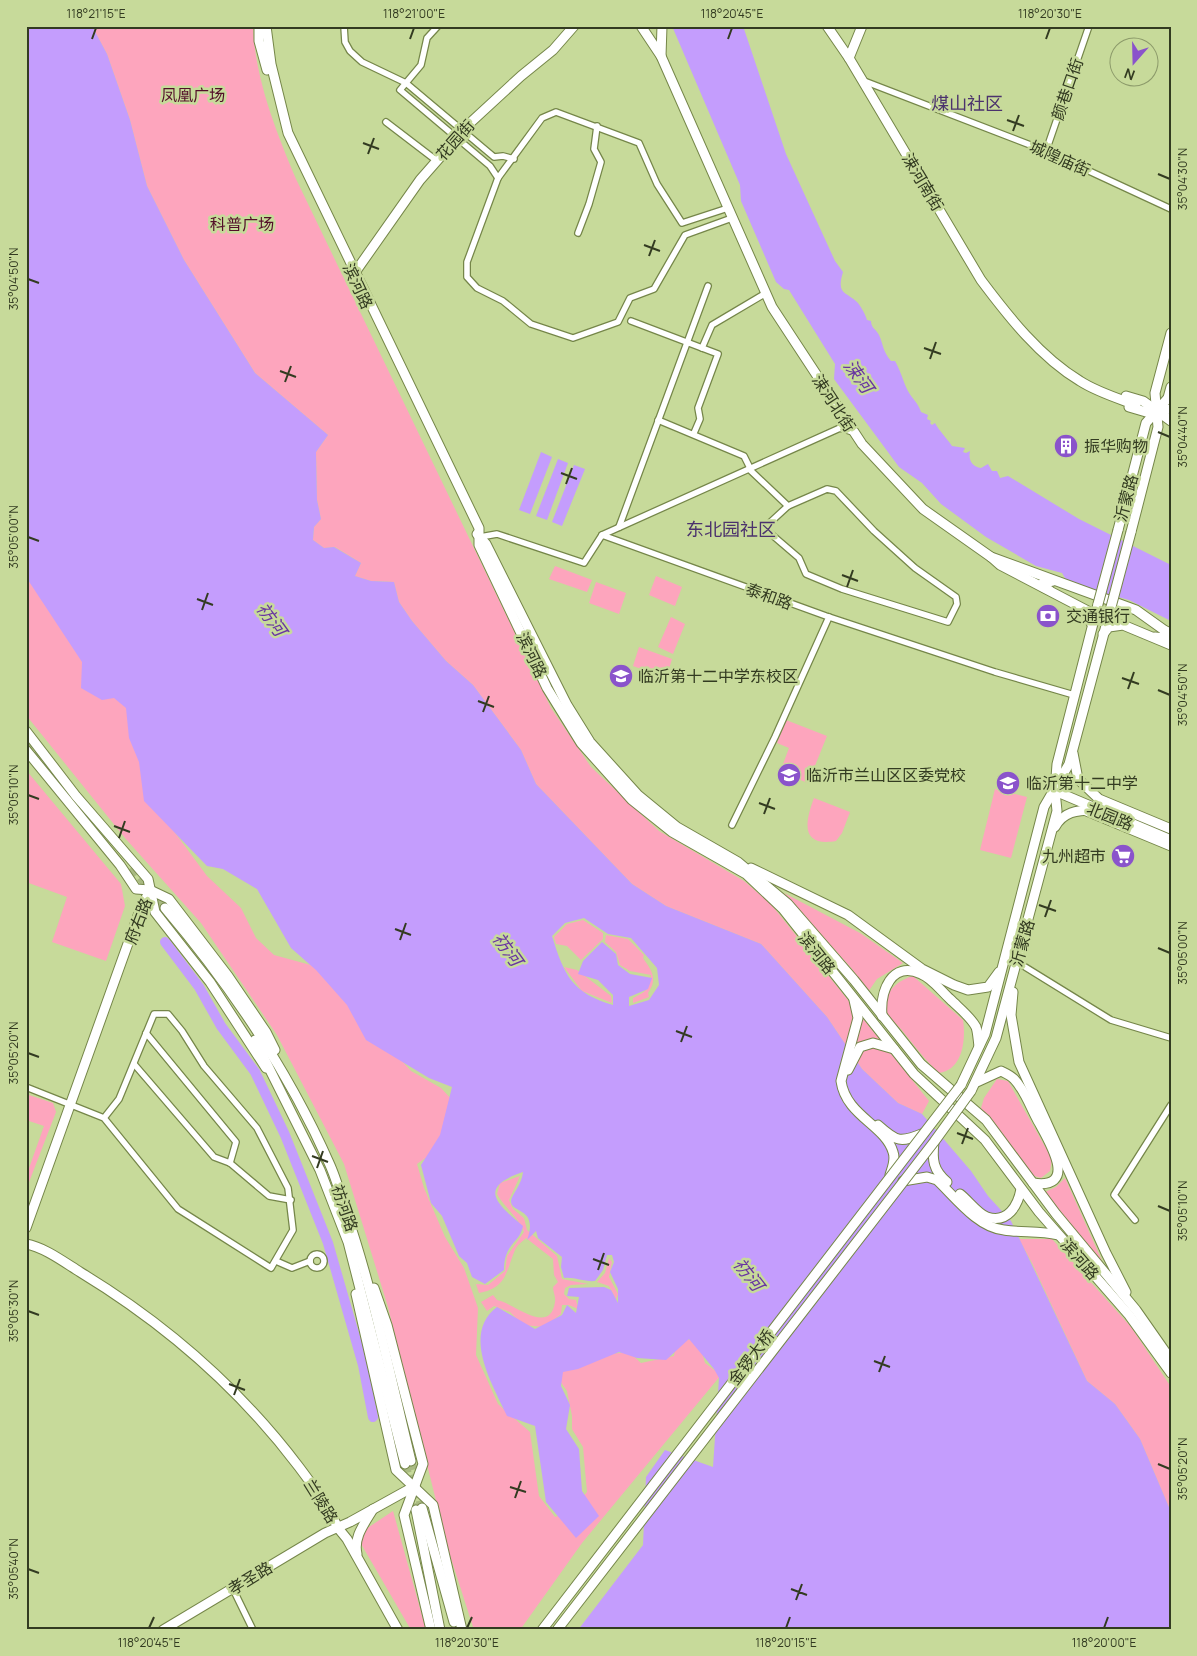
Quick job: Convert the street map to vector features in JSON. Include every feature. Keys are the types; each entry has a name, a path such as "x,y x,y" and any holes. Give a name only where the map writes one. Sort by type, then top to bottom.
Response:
{"main road":[{"name":"滨河路","path":"259,26 259,41 285,134 469,521 486,544 567,706 590,742 638,795 676,827 738,862 788,904 921,1064 986,1120 1056,1214 1136,1310 1171,1360"},
{"name":"滨河路","path":"266,26 271,64 288,133 475,519 480,537 479,545 560,713 586,750 632,800 672,832 746,874 783,909 914,1074 986,1140 1021,1189 1129,1315 1171,1373"},
{"name":"花园街","path":"356,271 420,180 460,135 521,76 553,50 574,26"},
{"path":"641,26 660,56"},
{"name":"涑河北街","path":"662,26 660,56 772,307 853,432 923,509 991,557 1136,610 1168,633"},
{"name":"涑河南街","path":"827,26 849,58 981,280 1001,307 1058,365 1080,381 1140,406"},
{"path":"849,58 862,26"},
{"name":"沂蒙路","path":"961,1085 979,1050 1006,958 1044,807 1069,764 1158,427 1155,393 1171,333"},
{"name":"沂蒙路","path":"971,1091 977,1082 996,1038 1052,831 1057,811 1055,791 1057,764 1146,423 1156,411 1169,401 1171,387"},
{"path":"1140,406 1155,393"},
{"path":"1140,406 1156,411 1171,421"},
{"path":"1140,406 1146,423"},
{"path":"1156,411 1171,409"},
{"path":"991,557 1000,565 1088,611 1092,628"},
{"path":"1053,581 1043,583 1044,587 1085,607 1098,604"},
{"path":"1111,607 1114,620 1161,639 1168,633"},
{"path":"1103,634 1109,627 1123,625 1171,645"},
{"path":"26,731 76,796 148,879 155,912 210,982 259,1058 278,1082"},
{"path":"26,750 120,865 136,889 150,890 169,898 228,976 266,1032 295,1092"},
{"path":"1072,750 1078,779 1099,799 1171,829"},
{"name":"北园路","path":"1055,791 1171,840"},
{"name":"北园路","path":"1055,791 1075,795 1171,834"},
{"path":"1083,810 1171,846"},
{"path":"1052,831 1065,815 1083,810 1097,810"},
{"path":"738,862 848,914 922,969 954,986 968,990 988,987 996,978 1006,958"},
{"name":"府右路","path":"26,1228 110,990 136,907 150,890"},
{"name":"祊河路","path":"164,909 216,970 295,1092 331,1167 366,1272 408,1462 350,1250 320,1170 278,1082 261,1049 230,1001 164,909"},
{"path":"882,1016 881,1001 884,988 893,976 908,970 922,974 970,1018 977,1029 979,1050"},
{"path":"1014,975 1011,1015 1019,1062 1106,1253 1136,1310"},
{"path":"854,998 858,1018 841,1081 842,1090 849,1103 889,1144 894,1154 890,1175"},
{"path":"894,1050 873,1043 860,1047 848,1066 845,1081 848,1092 854,1103 892,1137 907,1140 924,1133"},
{"path":"977,1082 1001,1071 1017,1082 1056,1156 1059,1171 1057,1177 1049,1183 1033,1183"},
{"name":"金锣大桥","path":"542,1630 961,1085"},
{"name":"金锣大桥","path":"557,1630 934,1142 971,1091"},
{"name":"府右路","path":"26,1220 70,1104"},
{"path":"934,1142 933,1163 938,1174 986,1217 998,1218 1009,1214 1018,1204 1021,1189"},
{"path":"903,1181 927,1177 937,1180 990,1227 1004,1230 1036,1231 1060,1236"},
{"name":"兰陵路","path":"26,1245 67,1264 113,1293 222,1380 292,1457 324,1502 338,1528"},
{"path":"350,1250 352,1276 396,1470 433,1505 462,1630"},
{"path":"366,1272 375,1289 387,1325 423,1464 404,1515 431,1630"},
{"name":"孝圣路","path":"163,1630 325,1533 338,1528 348,1519 384,1499 392,1492 415,1486"},
{"name":"孝圣路","path":"170,1630 338,1528 415,1486"},
{"path":"358,1559 355,1546 359,1533 373,1509"},
{"path":"440,1630 419,1509 456,1630"},
{"path":"338,1528 358,1559 398,1630"},
{"path":"338,1528 341,1541 393,1630"}],"street":[{"path":"344,26 345,42 350,51 362,62 406,83"},
{"path":"438,26 427,38 420,65 400,90 460,135 494,157 503,156 514,159"},
{"name":"颜巷口街","path":"1046,151 1089,26"},
{"name":"城隍庙街","path":"862,81 1046,151 1171,209"},
{"path":"728,208 682,223 657,184 639,142 556,112 542,118 514,159 498,178 467,262 467,277 477,288 503,301 531,324 573,338 618,322 630,298 654,289 686,235 732,218"},
{"path":"386,122 437,161"},
{"path":"578,233 589,204 601,162 594,149 596,126"},
{"path":"460,135 490,166 498,178"},
{"path":"619,527 708,286"},
{"path":"702,348 712,325 766,293"},
{"path":"631,321 718,354 698,408 700,419 694,433"},
{"path":"840,428 841,414"},
{"path":"658,420 694,433 744,456 750,468 788,506"},
{"path":"480,537 497,534 584,563 602,535 840,428 853,432"},
{"path":"826,489 836,491 874,531 915,568 956,597 957,604 948,622 842,589 806,574 799,558 764,528 788,506 826,489"},
{"name":"泰和路","path":"602,535 829,617 995,672 1074,695"},
{"path":"732,826 775,737 829,617"},
{"path":"1017,962 1111,1020 1171,1038"},
{"path":"26,1087 104,1118 178,1209 270,1268 276,1261 293,1230 291,1200 288,1188 257,1128 204,1066 182,1031 168,1014 154,1014 119,1099 104,1118"},
{"path":"146,1033 236,1142 230,1163"},
{"path":"134,1064 214,1157 230,1163 269,1196 291,1200"},
{"path":"1135,1220 1114,1195 1171,1105"},
{"path":"276,1261 292,1268 310,1261"},
{"path":"234,1591 253,1630"}],"green space":[{"name":"科普广场","path":"92,26 253,26 262,85 274,123 296,179 551,708 591,767 659,831 744,881 770,903 929,1101 922,1114 898,1103 862,1069 827,1017 761,944 666,906 632,884 536,784 521,750 473,685 446,661 412,621 399,602 394,582 371,581 355,576 361,563 335,547 324,548 313,540 314,527 321,519 317,500 316,452 328,435 255,373 184,260 147,186 130,120 107,54"},
{"path":"26,561 125,699 153,803 207,876 241,908 256,938 274,955 318,967 411,1071 441,1088 454,1102 438,1149 417,1164 424,1188 445,1237 464,1268 478,1308 476,1355 498,1404 530,1432 539,1496 555,1517 570,1512 587,1492 583,1447 572,1429 572,1416 567,1391 558,1378 560,1369 591,1356 629,1352 641,1363 674,1356 677,1339 693,1340 701,1349 705,1363 721,1375 582,1543 520,1630 474,1630 448,1549 388,1307 344,1164 277,1035 201,923 125,838 26,715"},
{"path":"555,566 592,580 587,592 549,579"},
{"path":"656,576 682,587 675,606 649,595"},
{"path":"596,582 626,593 619,614 589,603"},
{"path":"671,617 685,624 673,654 658,647"},
{"path":"639,647 672,659 667,675 663,674 661,676 633,666"},
{"path":"786,720 827,736 808,783 780,772 789,748 777,743"},
{"path":"26,770 121,884 125,906 106,961 52,942 67,897 26,882"},
{"path":"995,789 1027,797 1011,858 980,850"},
{"path":"814,798 850,812 842,833 836,841 824,842 816,840 808,831 809,816"},
{"path":"784,893 860,933 903,963 877,979 868,992 852,969"},
{"path":"583,920 603,933 603,939 581,960 567,946 556,944 554,937 567,924"},
{"path":"606,935 628,939 644,955 643,958 653,975 653,983 648,993 649,997 633,1003 633,998 644,992 650,984 651,975 630,971 620,965 616,952 605,942"},
{"path":"564,967 577,970 611,996 612,1003 582,991"},
{"path":"913,976 963,1020 964,1036 961,1052 958,1060 947,1071 939,1073 888,1015 885,1002 887,996 895,985"},
{"path":"997,1079 1008,1081 1052,1159 1050,1171 1041,1178 1031,1175 981,1108 984,1098"},
{"path":"26,1094 53,1103 56,1112 26,1190 26,1171 28,1171 44,1126 26,1120"},
{"path":"520,1176 509,1200 513,1209 524,1218 527,1230 557,1256 562,1279 588,1284 571,1285 565,1288 564,1294 569,1299 576,1300 578,1309 569,1305 562,1305 561,1314 544,1327 523,1325 510,1312 494,1306 487,1311 481,1302 493,1295 497,1300 530,1315 546,1317 552,1312 555,1300 553,1287 558,1282 554,1275 553,1259 526,1238 516,1248 507,1272 500,1283 488,1291 479,1293 476,1284 488,1285 505,1271 507,1256 524,1232 497,1194 500,1183"},
{"path":"1065,1178 1103,1263 1043,1193 1056,1187"},
{"path":"1019,1239 1052,1239 1131,1327 1171,1387 1171,1512 1140,1439 1115,1404 1087,1381"},
{"path":"609,1258 612,1262 609,1277 618,1294 616,1299 609,1286 597,1282 605,1273"},
{"path":"393,1511 426,1630 411,1630 360,1542 363,1531"}],"water":[{"name":"祊河","path":"26,26 92,26 107,54 130,120 147,186 184,260 255,373 328,435 316,452 317,500 321,519 314,527 313,540 324,548 334,547 361,563 355,576 371,581 394,582 399,602 412,621 446,661 473,685 521,750 536,784 632,884 666,906 761,944 827,1017 862,1069 898,1103 922,1114 971,1171 988,1196 1011,1221 1087,1381 1115,1404 1140,1439 1171,1512 1171,1630 578,1630 643,1545 646,1477 665,1450 713,1467 719,1378 714,1369 689,1339 666,1360 637,1358 619,1352 578,1369 563,1372 561,1386 570,1405 566,1429 579,1449 582,1491 599,1516 576,1538 546,1502 535,1426 507,1416 494,1390 483,1360 481,1331 487,1318 497,1307 535,1329 562,1315 567,1305 576,1313 579,1297 567,1296 569,1288 604,1287 611,1290 618,1303 618,1289 610,1272 614,1262 612,1255 607,1255 603,1270 595,1281 564,1278 561,1267 562,1257 538,1238 536,1231 527,1240 530,1222 524,1213 512,1205 511,1199 521,1181 523,1172 500,1184 496,1190 499,1203 523,1226 519,1236 509,1249 504,1270 485,1284 472,1277 467,1263 459,1256 442,1216 431,1203 421,1165 440,1135 452,1087 429,1078 366,1040 347,1005 316,970 291,948 257,889 223,869 207,866 144,801 139,762 129,738 126,708 114,698 102,700 81,688 82,662 26,577","holes":["584,918 608,934 631,938 657,968 659,985 649,1000 629,1006 629,997 648,989 652,978 630,974 618,965 616,954 602,942 583,961 578,974 598,980 613,995 613,1005 588,995 572,981 566,972 552,936 565,923"]},
{"name":"涑河","path":"672,26 743,26 786,154 835,261 843,272 841,289 857,302 867,320 871,321 886,354 891,361 895,361 908,391 921,412 928,415 927,419 931,421 930,423 932,425 935,423 952,446 965,448 963,452 966,453 970,451 970,460 973,465 981,468 988,464 992,471 997,471 1000,478 1008,476 1079,519 1171,565 1171,621 1129,600 1068,583 1062,573 1036,566 986,537 941,504 922,483 899,467 834,379 835,364 789,290 784,289 776,282 741,201 740,185"},
{"path":"541,452 552,457 530,514 519,510"},
{"path":"558,459 568,463 547,520 536,516"},
{"path":"574,465 585,469 562,526 552,522"}],"waterway":[{"path":"165,942 199,987 221,1026 255,1072 285,1135 328,1243 363,1365 373,1417"}],"tunnel":[{"path":"26,742 48,771"},
{"path":"132,867 165,908"},
{"path":"411,1461 422,1508"},
{"path":"405,1464 416,1510"}],"place":[{"name":"振华购物","path":"1066,446"},
{"name":"交通银行","path":"1048,616"},
{"name":"临沂第十二中学东校区","path":"621,676"},
{"name":"临沂市兰山区区委党校","path":"789,775"},
{"name":"临沂第十二中学","path":"1008,783"},
{"name":"九州超市","path":"1123,856"}],"district":[{"name":"煤山社区","path":"967,103"},
{"name":"东北园社区","path":"731,529"}],"park label":[{"name":"凤凰广场","path":"193,95"}]}
